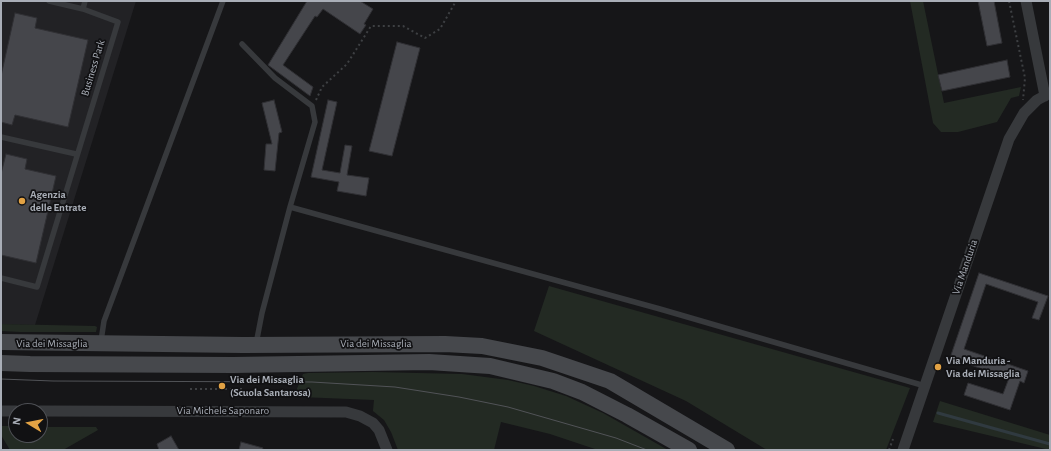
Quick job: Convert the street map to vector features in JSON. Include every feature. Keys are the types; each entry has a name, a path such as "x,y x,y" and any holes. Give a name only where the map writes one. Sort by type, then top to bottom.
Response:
{"main road":[{"name":"Via dei Missaglia","path":"1,342 256,345 445,344 482,346 512,351 570,366 610,381 727,450"},
{"name":"Via dei Missaglia","path":"1,363 232,365 429,362 490,366 553,381 582,392 689,450"}],"street":[{"name":"Via Manduria","path":"903,450 1009,139 1020,117 1037,100 1047,94 1026,1"},
{"name":"Via Michele Saponaro","path":"48,411 346,412 360,416 373,423 382,436 387,450"}],"lane":[{"name":"Business Park","path":"1,278 37,286 76,154 118,22 84,9 49,1"},
{"path":"84,9 85,1"},
{"path":"101,344 104,321 223,1"},
{"path":"242,44 275,78 312,106 315,122 290,207 262,313 256,345"},
{"path":"1,137 76,154"},
{"path":"290,207 652,307 925,386"}],"path":[{"path":"312,106 322,87 347,64 371,26 403,26 424,38 440,29 456,1"},
{"path":"1009,1 1025,78 1024,86"},
{"path":"243,379 301,379"},
{"path":"190,389 243,389"},
{"path":"889,450 893,439"}],"shaded area":[{"path":"1,1 136,1 35,325 1,324"},
{"path":"910,1 923,1 944,103 1021,87 1019,96 1011,98 997,122 958,132 941,132 933,123"},
{"path":"549,286 910,388 886,450 767,450 686,401 534,331"},
{"path":"1,324 97,327 96,332 20,332 1,331"},
{"path":"373,372 462,374 508,380 534,386 566,396 603,413 668,450 598,450 550,434 501,422 494,450 398,450 391,432 384,420 373,411 374,400 300,397 296,391 303,374"},
{"path":"940,401 1050,435 1050,450 933,422"},
{"path":"1,426 8,426 8,443 48,443 48,427 96,427 98,430 63,450 10,450 1,435"}],"building":[{"path":"307,1 360,1 373,9 360,34 323,9 317,17 315,16 283,65 313,87 310,96 268,65"},
{"path":"978,1 994,1 1002,43 987,46"},
{"path":"15,13 37,18 35,28 88,40 68,127 15,115 12,125 1,122 1,76"},
{"path":"397,42 420,48 392,156 369,151"},
{"path":"1007,60 1010,77 942,91 938,75"},
{"path":"274,100 282,132 279,133 275,171 264,170 266,144 272,144 262,103"},
{"path":"328,100 337,102 322,170 340,173 345,145 352,146 347,175 369,178 366,196 337,191 339,182 311,177"},
{"path":"6,154 27,159 25,169 56,176 36,263 1,255 1,174"},
{"path":"979,273 1048,296 1039,320 1032,318 1038,302 986,284 964,349 1028,371 1024,383 1020,381 1010,410 964,395 968,383 1003,394 1009,378 950,358"},
{"path":"171,436 179,450 159,450 157,444"},
{"path":"241,442 263,448 262,450 239,450"}],"waterway":[{"path":"938,413 1050,444"}],"tram line":[{"path":"1,379 53,381 312,382 395,387 459,397 508,407 616,438 647,450"}],"place":[{"name":"Agenzia delle Entrate","path":"22,201"},
{"name":"Via Manduria - Via dei Missaglia","path":"938,367"},
{"name":"Via dei Missaglia (Scuola Santarosa)","path":"222,386"}]}
